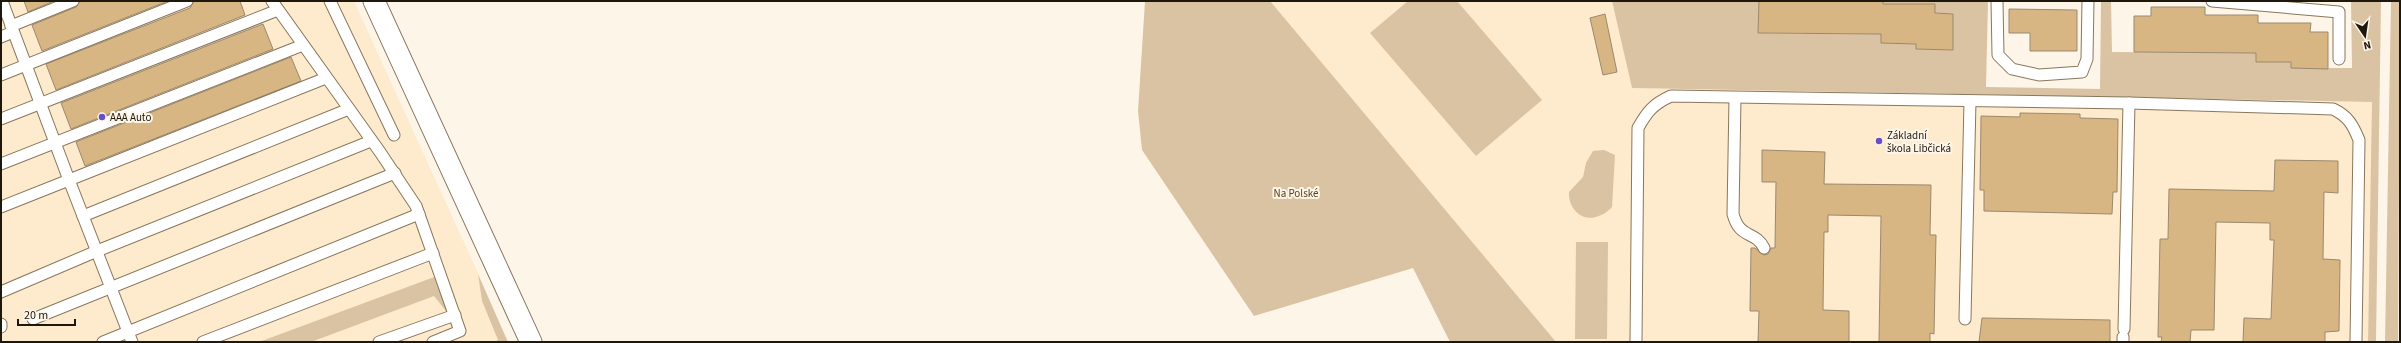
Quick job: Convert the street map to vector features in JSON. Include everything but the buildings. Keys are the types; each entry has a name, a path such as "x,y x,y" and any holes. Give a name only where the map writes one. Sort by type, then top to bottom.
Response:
{"street":[{"path":"374,1 531,342"}],"lane":[{"path":"2,1 130,337"},
{"path":"1,36 12,29 73,1"},
{"path":"1,75 187,1"},
{"path":"330,1 394,135"},
{"path":"1997,1 1998,55 2012,69 2038,74 2082,72 2087,59 2088,1"},
{"path":"2212,1 2338,12 2339,59"},
{"path":"1,119 275,6 395,173 416,206 460,331 433,342"},
{"path":"1,164 303,45"},
{"path":"1,207 326,78"},
{"path":"1636,342 1638,128 1646,112 1656,102 1671,96 2129,103 2333,109 2345,115 2354,127 2359,140 2356,342"},
{"path":"1735,98 1733,214 1735,224 1743,233 1761,241 1764,248"},
{"path":"1965,318 1970,101"},
{"path":"2124,336 2129,103"},
{"path":"83,216 348,109"},
{"path":"1,292 97,251 372,141"},
{"path":"33,319 395,173"},
{"path":"103,342 130,337 419,214"},
{"path":"203,342 433,253"},
{"path":"379,342 455,315"}],"shaded area":[{"path":"1,1 354,1 478,273 482,301 498,340 494,342 1,342"},
{"name":"Základní škola Libčická","path":"1270,1 1612,1 1632,88 2373,102 2368,342 1556,342 1418,181"}],"green space":[{"name":"Na Polské","path":"1145,1 1270,1 1556,342 1450,342 1413,268 1254,316 1142,150 1138,111"},
{"path":"1408,1 1457,1 1542,100 1476,156 1370,33"},
{"path":"1612,1 1759,1 1759,33 1804,34 1804,27 1829,34 1881,34 1881,43 1916,42 1916,49 1952,50 1953,14 1935,13 1935,4 1883,4 1883,1 1988,1 1986,87 2100,89 2101,1 2111,1 2112,52 2256,53 2256,62 2291,62 2292,68 2352,68 2351,1 2381,1 2376,342 2368,342 2372,102 1632,88"},
{"path":"2391,1 2400,1 2398,342 2385,342"},
{"path":"1604,150 1615,155 1612,207 1604,214 1589,218 1578,214 1574,210 1569,199 1569,192 1583,177 1586,163 1593,151"},
{"path":"1576,242 1608,242 1607,339 1575,339"},
{"path":"478,274 508,342 494,342 498,340 482,301"},
{"path":"437,276 449,311 446,311 434,296 311,342 259,342"}],"place":[{"name":"AAA Auto","path":"102,117"},
{"name":"Základní škola Libčická","path":"1879,141"}]}
